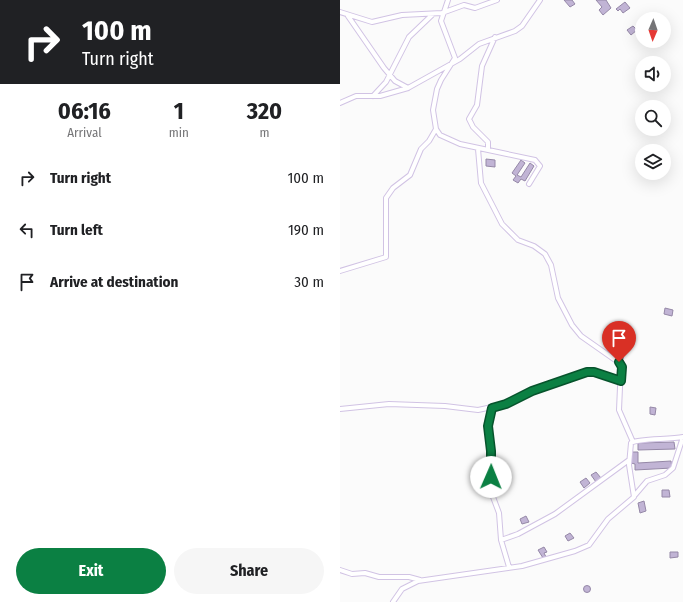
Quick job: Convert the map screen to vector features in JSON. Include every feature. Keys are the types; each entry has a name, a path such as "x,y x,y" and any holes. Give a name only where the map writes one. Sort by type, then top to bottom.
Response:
{"street":[{"path":"340,271 386,257 386,198 393,188 410,175 421,149 429,141 436,130 433,110 437,90 441,80 453,63 454,55 442,26 442,12 448,0"},
{"path":"340,12 372,22 402,15 433,14 464,5 474,8 497,0"},
{"path":"340,103 356,96 384,96 408,88 464,57 474,46 514,31 522,26 540,0"},
{"path":"373,96 382,87 409,37 433,14"},
{"path":"348,15 389,75 408,88"},
{"path":"488,150 488,142 473,127 469,119 477,105 482,66 495,37"},
{"path":"436,130 448,139 478,149 523,157 538,163 539,170 529,184"},
{"path":"478,149 481,183 502,224 518,240 534,246 545,254 551,265 558,298 572,325 585,339 619,362 622,367 620,410 633,442 630,448 629,460 634,497"},
{"path":"340,409 389,404 445,406 471,410 492,408 506,404 532,391 587,372 594,372 621,381"},
{"path":"492,408 488,426 491,451 493,497 499,513 501,540 509,567"},
{"path":"393,602 405,587 423,581 543,560 586,547 608,519 634,497 646,481 665,475 673,468 683,437 666,440 633,442"},
{"path":"501,540 518,534 555,514 629,460"},
{"path":"340,570 352,574 363,572 379,577 409,577 423,581"}],"building":[{"path":"564,0 572,0 575,4 570,7"},
{"path":"596,0 606,0 611,8 603,15 599,10 602,7"},
{"path":"625,2 630,8 623,13 620,9 618,11 616,9"},
{"path":"633,26 635,28 635,32 631,35 627,30"},
{"path":"486,159 495,160 495,167 486,166"},
{"path":"521,160 525,163 517,175 521,177 530,163 534,166 525,181 521,179 518,183 513,180 516,176 512,173"},
{"path":"665,308 673,310 672,316 664,314"},
{"path":"617,351 624,353 623,359 616,357"},
{"path":"650,407 656,408 655,415 650,414"},
{"path":"674,442 675,449 638,450 638,443"},
{"path":"632,452 638,452 638,463 671,461 672,468 635,470 635,464 631,463"},
{"path":"596,472 601,478 596,482 591,475"},
{"path":"586,478 590,483 584,488 580,482"},
{"path":"662,490 669,490 670,497 662,497"},
{"path":"644,501 646,511 640,513 638,503"},
{"path":"526,516 529,522 522,524 520,519"},
{"path":"570,533 574,538 568,541 565,536"},
{"path":"544,547 547,552 544,553 546,557 543,558 538,550"},
{"path":"670,552 678,552 678,557 670,558"},
{"path":"587,585 590,586 590,592 587,593 584,592 583,589 584,586"}],"route":[{"path":"491,477 491,446 488,426 492,408 515,401 532,391 578,374 591,371 621,381 622,367 619,362"}]}
